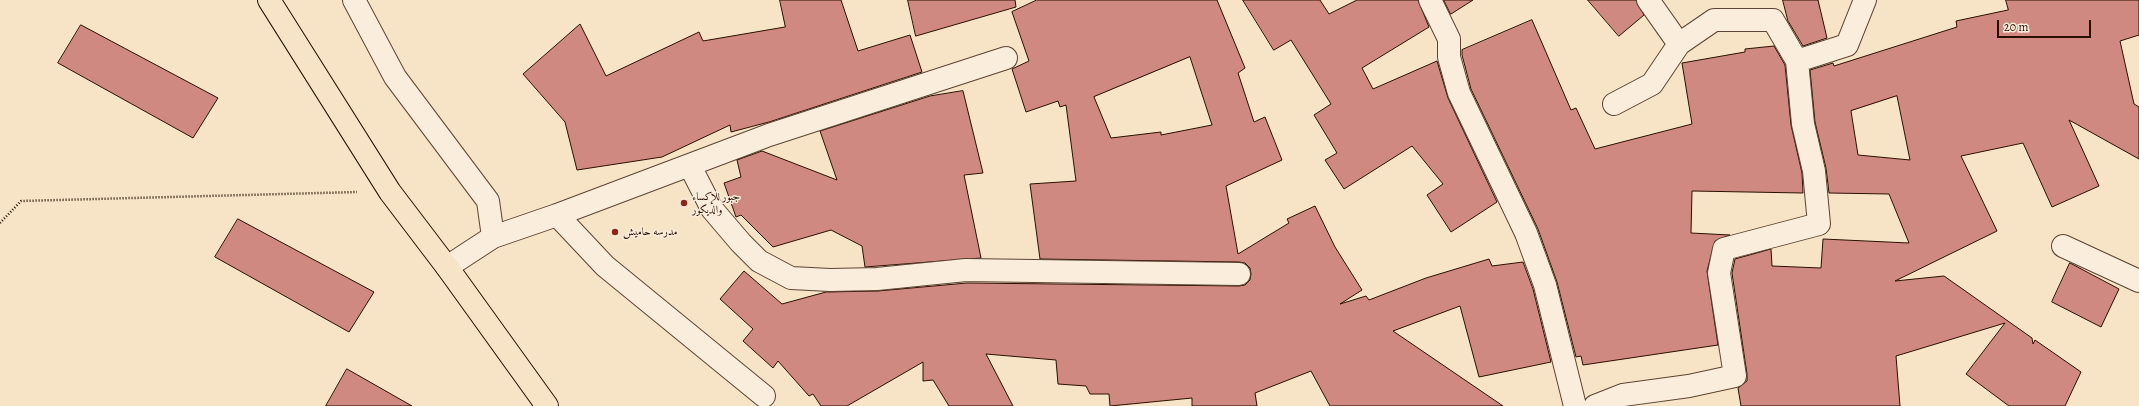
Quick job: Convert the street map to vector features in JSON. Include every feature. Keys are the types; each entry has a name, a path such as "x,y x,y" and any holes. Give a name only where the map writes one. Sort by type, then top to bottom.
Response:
{"main road":[{"path":"269,0 390,192 447,267 547,406"}],"street":[{"path":"354,0 395,77 488,201 493,237"},
{"path":"1430,0 1449,39 1449,57 1459,93 1526,233 1545,284 1575,406"},
{"path":"1648,0 1679,44"},
{"path":"1797,61 1847,45 1865,0"},
{"path":"1595,406 1623,395 1690,386 1735,376 1719,272 1724,249 1819,224 1814,171 1803,124 1797,61 1773,20 1714,20 1679,44 1652,84 1614,104"},
{"path":"447,267 493,237 690,166 770,134 1006,58"},
{"path":"690,166 712,209 741,243 759,261 791,278 830,280 877,279 966,270 1239,274"},
{"path":"557,215 605,266 764,396"},
{"path":"2063,246 2139,281"}],"path":[{"path":"0,223 20,201 390,192"}],"building":[{"path":"780,0 841,0 858,51 910,35 922,72 769,122 731,132 730,125 662,157 577,170 565,122 523,74 580,24 606,76 699,32 703,41 785,27"},
{"path":"908,0 1015,0 1016,7 916,36"},
{"path":"1037,0 1217,0 1245,68 1238,73 1254,122 1265,117 1282,160 1226,186 1238,254 1289,223 1287,219 1315,206 1335,247 1362,290 1340,304 1366,296 1369,300 1426,278 1489,259 1492,266 1523,262 1533,289 1551,362 1479,377 1460,306 1393,331 1503,406 1330,406 1311,371 1255,393 1257,406 1192,406 1192,398 1110,406 1109,394 1090,394 1086,386 1058,384 1056,360 986,354 1013,406 949,406 933,380 923,381 923,362 847,406 821,406 813,394 809,396 778,361 773,368 743,341 753,329 720,299 744,271 782,304 826,292 878,291 967,283 1239,286 1245,285 1250,280 1250,268 1245,263 1239,262 1040,259 1030,184 1076,181 1066,105 1060,107 1058,101 1026,112 1012,69 1029,61 1012,12","holes":["1190,57 1212,125 1161,135 1161,132 1111,138 1094,97"]},
{"path":"1243,0 1320,0 1329,14 1357,0 1418,0 1429,27 1362,68 1373,89 1437,61 1448,98 1497,202 1451,232 1427,195 1443,184 1412,146 1344,189 1325,160 1337,153 1314,115 1331,104 1291,40 1274,50"},
{"path":"1444,0 1473,0 1451,14"},
{"path":"1588,0 1636,0 1644,15 1619,36"},
{"path":"1783,0 1818,0 1827,38 1803,46 1788,21"},
{"path":"2006,0 2139,0 2139,35 2120,41 2134,104 2139,107 2139,159 2069,120 2099,186 2052,207 2023,143 1961,156 1997,231 1895,281 1944,276 2032,338 2033,344 2035,340 2081,372 2065,406 2009,406 1966,374 2005,323 1896,356 1900,406 1741,406 1738,388 1747,381 1747,374 1732,273 1735,259 1771,249 1772,266 1821,268 1823,239 1909,243 1889,194 1829,193 1826,168 1815,122 1810,70 1833,63 1834,66 1957,27 1956,21 2008,10","holes":["1897,96 1910,160 1858,155 1851,111"]},
{"path":"1532,20 1571,110 1576,108 1595,149 1692,124 1682,63 1745,52 1745,49 1774,46 1785,65 1791,125 1802,173 1803,193 1692,191 1691,233 1730,235 1715,241 1707,271 1718,345 1583,365 1581,356 1576,357 1557,282 1538,229 1471,89 1462,55 1462,50"},
{"path":"81,25 218,98 193,138 58,63"},
{"path":"963,91 983,173 964,175 981,258 865,267 862,246 831,230 773,247 741,215 736,217 724,183 741,177 737,160 762,151 837,180 820,131 930,96"},
{"path":"238,219 374,292 349,332 215,257"},
{"path":"2070,263 2119,289 2101,327 2052,302"},
{"path":"347,369 412,406 326,406"}],"place":[{"name":"جبور للإكساء والديكور","path":"684,203"},
{"name":"مدرسه حاميش","path":"615,232"}]}
